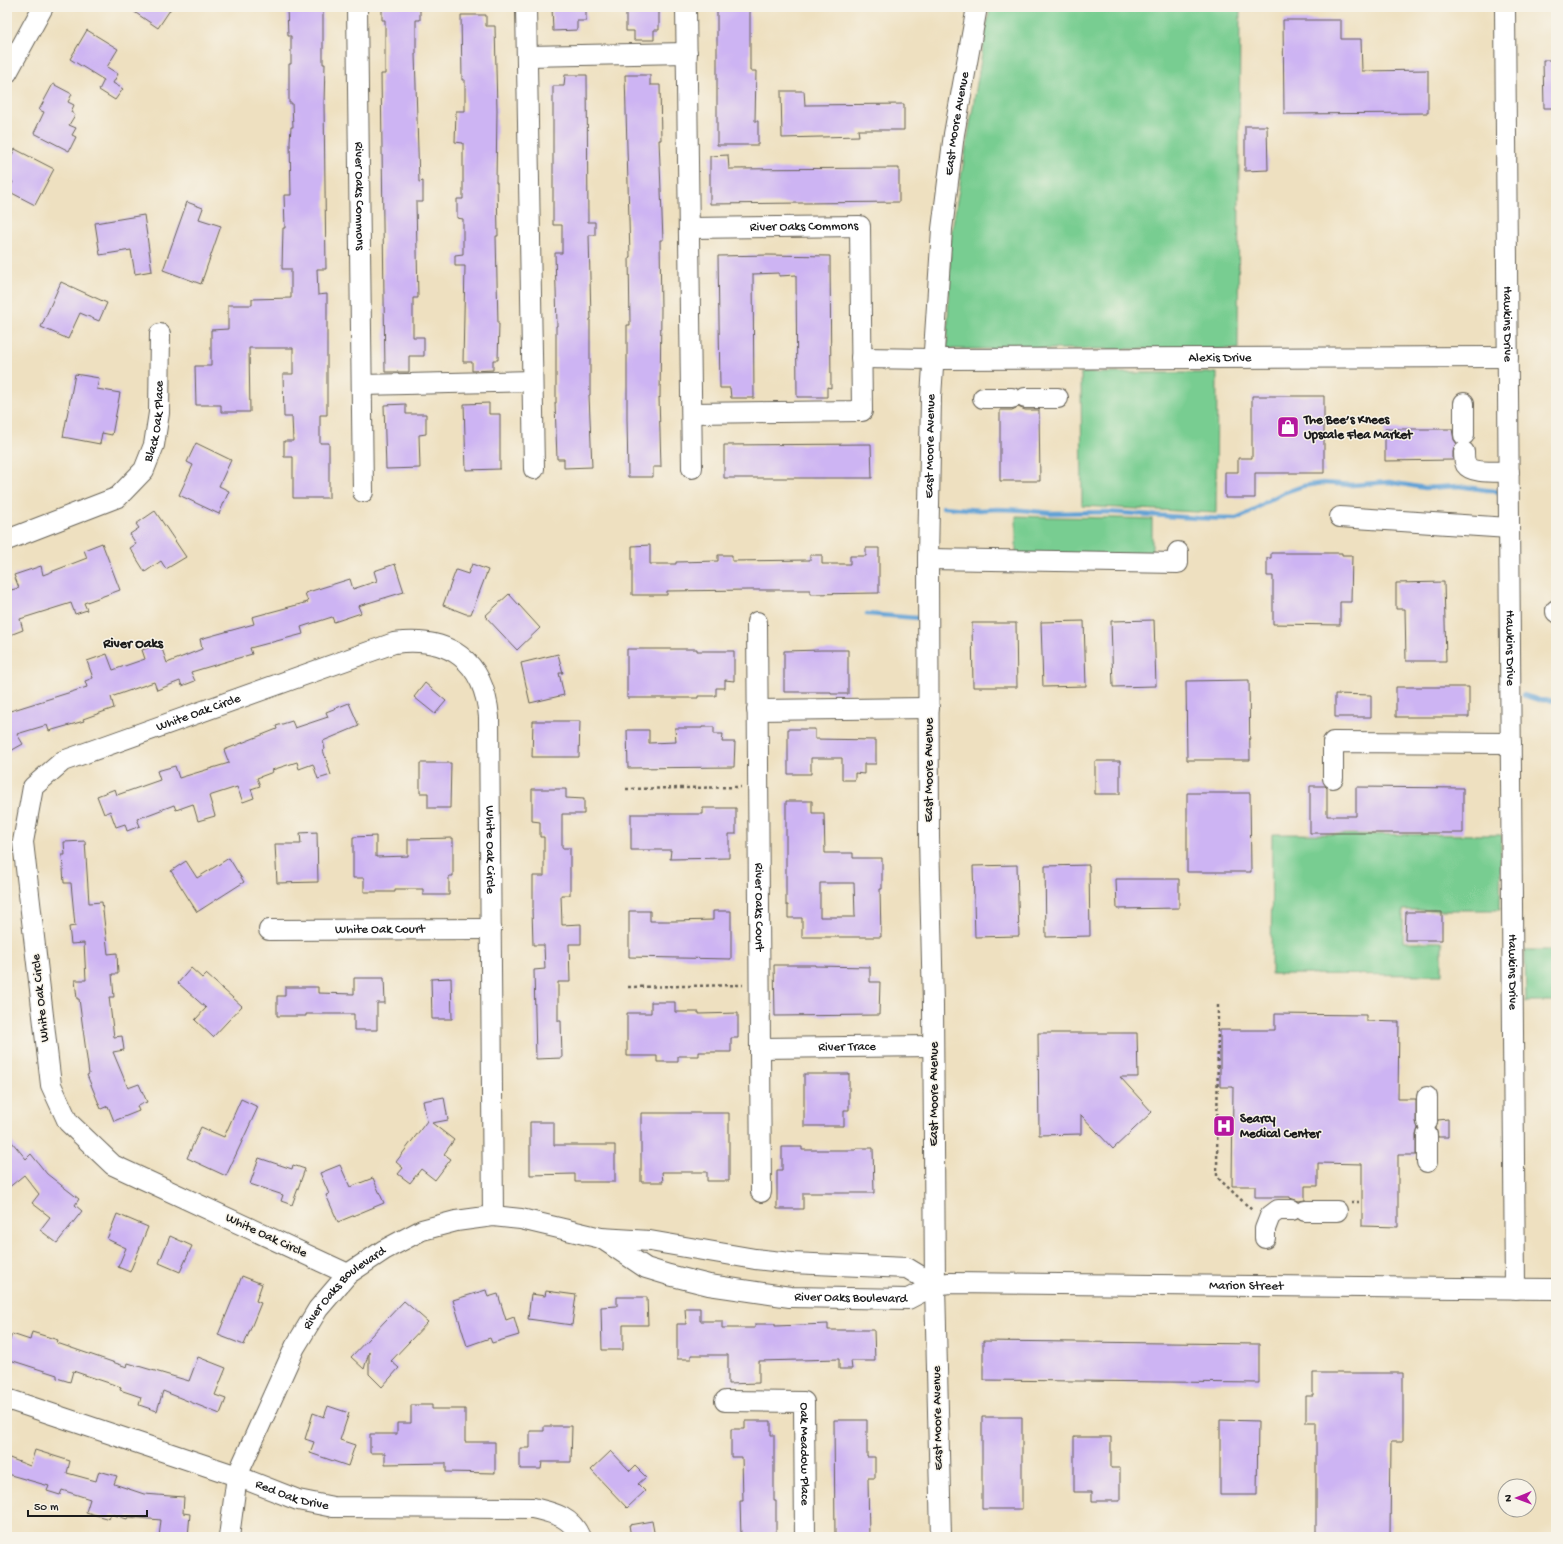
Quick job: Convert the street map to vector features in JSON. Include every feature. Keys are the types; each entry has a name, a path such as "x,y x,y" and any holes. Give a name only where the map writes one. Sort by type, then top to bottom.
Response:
{"street":[{"path":"7,73 43,7"},
{"name":"River Oaks Commons","path":"357,7 364,492"},
{"path":"526,7 534,469"},
{"path":"686,7 692,468"},
{"name":"East Moore Avenue","path":"941,1537 929,837 928,559 932,359 942,230 954,134 977,7"},
{"name":"Hawkins Drive","path":"1505,7 1515,1288"},
{"path":"527,56 687,53"},
{"name":"River Oaks Commons","path":"689,228 860,226 862,411 692,413"},
{"name":"Black Oak Place","path":"7,540 118,497 144,470 154,445 159,413 160,334"},
{"name":"Alexis Drive","path":"932,359 1508,357"},
{"path":"861,358 932,359"},
{"path":"362,385 532,381"},
{"path":"983,398 1058,398"},
{"path":"1464,403 1464,444 1466,465 1470,469 1477,471 1509,472"},
{"path":"1340,517 1509,528"},
{"path":"928,559 1178,563 1178,552"},
{"name":"River Oaks Court","path":"757,622 761,1192"},
{"name":"White Oak Circle","path":"348,1274 113,1165 68,1122 51,1086 24,842 33,787 63,760 394,643 410,641 439,644 466,660 484,688 488,702 489,717 493,1216"},
{"path":"757,710 929,708"},
{"path":"1333,778 1333,742 1511,743"},
{"name":"White Oak Court","path":"269,930 491,929"},
{"name":"River Trace","path":"760,1048 933,1046"},
{"path":"1427,1097 1427,1162"},
{"path":"1265,1238 1265,1229 1270,1216 1278,1210 1298,1210 1341,1206"},
{"name":"River Oaks Boulevard","path":"229,1537 237,1476 295,1347 318,1309 348,1274 384,1250 422,1230 456,1221 493,1216 521,1219 601,1238 650,1241 755,1259 791,1263 907,1268 936,1285"},
{"name":"River Oaks Boulevard","path":"601,1238 646,1268 709,1285 790,1297 908,1299 936,1285"},
{"name":"Marion Street","path":"936,1285 949,1283 1125,1284 1556,1289"},
{"name":"Red Oak Drive","path":"7,1399 237,1476 298,1500 333,1507 533,1508 560,1515 576,1529 580,1537"},
{"name":"Oak Meadow Place","path":"725,1401 804,1402 805,1537"}],"path":[{"path":"626,789 758,787"},
{"path":"628,987 759,984"},
{"path":"1218,1005 1217,1177 1254,1212"},
{"path":"1341,1206 1359,1202"}],"green space":[{"path":"990,7 1240,7 1238,349 947,349 951,236"},
{"path":"1081,373 1217,373 1216,513 1082,506"},
{"path":"1016,516 1152,519 1152,557 1016,554"},
{"path":"1272,834 1501,835 1500,910 1403,910 1403,942 1442,942 1442,975 1271,974"},
{"path":"1525,950 1556,950 1556,1002 1526,1002"}],"building":[{"path":"127,7 172,7 158,28"},
{"path":"287,7 323,7 323,64 325,64 326,269 317,269 318,295 327,294 327,415 320,415 320,443 329,443 329,498 293,498 293,457 284,457 284,441 293,441 292,417 284,417 283,374 293,374 293,348 249,348 250,412 221,412 221,405 196,405 195,366 211,366 211,330 228,329 228,305 252,305 252,299 291,298 291,269 282,269 283,228 285,228 284,195 291,195 290,141 291,127 293,127 292,103 289,103 291,36 288,36"},
{"path":"382,7 420,7 420,20 416,20 415,54 419,182 423,181 423,202 416,202 418,298 413,298 413,337 424,337 424,356 409,356 409,372 385,372 381,74 385,74 385,20 382,20"},
{"path":"552,7 586,7 586,21 577,21 577,30 553,31"},
{"path":"634,7 659,7 659,30 654,30 654,40 634,40 634,31 626,31 626,10 634,10"},
{"path":"717,7 750,7 750,71 756,71 755,121 758,121 758,145 717,145"},
{"path":"461,15 486,15 486,26 495,26 497,110 496,182 498,236 496,236 499,324 498,360 493,360 493,370 472,371 472,362 463,362 465,266 455,266 455,255 463,254 463,219 457,218 457,199 463,199 463,143 455,142 456,111 465,111 465,80 462,80"},
{"path":"1283,20 1341,20 1341,39 1361,39 1362,71 1428,70 1428,113 1284,114"},
{"path":"87,30 118,49 107,67 118,74 113,83 123,89 115,100 99,90 104,80 70,59"},
{"path":"1543,60 1556,60 1556,108 1544,108"},
{"path":"565,75 587,75 588,222 595,222 595,235 589,235 591,319 589,395 592,467 564,468 564,459 557,459 555,403 557,326 555,253 562,253 562,225 553,225 553,86 564,86"},
{"path":"625,75 650,75 650,85 660,85 661,140 659,140 663,240 660,240 661,310 660,398 659,397 661,467 653,467 653,477 628,477 627,325 630,325 630,257"},
{"path":"53,84 72,94 68,102 74,105 71,112 75,115 69,125 76,128 72,135 76,137 69,151 34,133 44,112 39,110"},
{"path":"781,91 804,91 805,105 904,104 904,130 858,130 859,136 782,138"},
{"path":"1245,126 1267,126 1268,170 1245,171"},
{"path":"15,149 54,169 35,205 8,191 13,182 7,179 7,164"},
{"path":"728,155 729,169 899,168 899,202 710,204 710,156"},
{"path":"187,202 203,208 199,219 221,226 201,284 163,270"},
{"path":"144,215 152,271 135,274 131,250 100,255 95,223"},
{"path":"718,256 830,256 831,388 827,387 827,397 797,397 796,275 779,276 779,273 753,274 754,398 731,398 730,388 720,388"},
{"path":"61,282 107,303 99,321 80,313 68,339 41,327"},
{"path":"75,374 99,378 97,389 120,393 112,435 102,433 100,444 63,437"},
{"name":"The Bee’s Knees Upscale Flea Market","path":"1252,396 1324,396 1324,473 1255,473 1255,498 1225,498 1225,472 1238,472 1238,458 1252,458"},
{"path":"489,403 489,414 500,414 500,469 466,470 464,404"},
{"path":"406,404 406,414 426,414 426,434 419,435 420,468 386,469 384,405"},
{"path":"1018,407 1025,410 1039,410 1040,481 1000,481 1000,410 1012,410"},
{"path":"1385,429 1452,429 1454,440 1457,444 1454,447 1453,460 1385,461"},
{"path":"196,443 231,460 219,486 229,491 219,514 179,495 193,465 187,462"},
{"path":"871,444 872,478 724,478 724,445"},
{"path":"155,511 186,557 166,569 161,561 145,572 130,548 136,544 130,534 139,528 136,524"},
{"path":"102,543 120,590 84,603 87,610 75,614 71,603 20,619 23,630 10,635 7,627 7,587 10,586 11,590 19,588 14,575 41,566 43,575 87,558 84,550"},
{"path":"650,545 650,564 718,561 718,555 732,555 732,561 810,560 810,555 822,555 822,564 850,564 850,556 866,556 866,548 879,548 879,593 810,594 810,590 750,590 667,591 667,595 632,595 632,546"},
{"path":"1271,553 1342,553 1342,555 1352,555 1351,602 1340,602 1340,625 1273,624 1273,576 1267,576 1267,558 1271,558"},
{"path":"395,564 404,592 358,606 361,613 334,622 332,617 301,627 303,634 250,648 252,654 191,672 195,681 182,686 180,681 157,690 154,682 111,697 114,708 83,719 84,721 49,731 47,725 17,734 23,744 7,753 7,712 87,687 85,681 93,678 87,661 107,654 113,670 145,659 142,650 160,643 167,663 202,649 200,639 254,624 252,617 308,602 305,593 350,579 353,589 377,581 374,571"},
{"path":"472,564 488,570 471,614 466,614 443,605 456,570 468,574"},
{"path":"1444,582 1446,661 1406,661 1405,609 1396,609 1396,583"},
{"path":"509,594 540,628 517,650 485,616"},
{"path":"1154,620 1156,686 1113,687 1111,621"},
{"path":"1084,621 1086,686 1043,687 1041,622"},
{"path":"972,623 1016,623 1017,687 973,687"},
{"path":"627,649 697,649 697,651 734,651 734,681 725,680 725,688 716,688 716,696 698,696 698,698 627,698"},
{"path":"848,650 848,694 831,694 831,692 784,692 784,651"},
{"path":"558,654 563,673 559,673 564,695 530,703 521,663"},
{"path":"1249,680 1250,760 1187,760 1186,681"},
{"path":"425,683 446,701 435,714 414,697"},
{"path":"1396,687 1469,687 1469,717 1396,717"},
{"path":"1335,694 1371,695 1371,717 1335,717"},
{"path":"349,703 359,726 323,741 325,749 323,750 331,775 318,779 313,764 299,769 297,762 272,770 273,772 257,778 260,786 251,789 254,798 243,802 237,787 209,796 215,816 198,821 193,804 176,810 174,805 137,819 140,826 127,831 125,824 116,827 110,811 104,814 97,796 115,789 117,795 160,780 157,771 175,766 179,778 229,763 224,750 277,729 276,726 292,721 295,728 328,717 326,712"},
{"path":"533,721 580,721 579,757 532,757"},
{"path":"714,727 714,734 723,734 722,742 735,742 734,767 628,768 627,730 649,730 649,743 676,742 675,728"},
{"path":"788,729 815,729 815,739 876,740 876,764 864,764 864,774 855,773 855,780 842,780 842,758 811,758 811,774 788,774"},
{"path":"1095,761 1120,761 1120,794 1095,794"},
{"path":"420,763 451,763 450,808 428,808 428,793 420,793"},
{"path":"1310,786 1325,786 1327,788 1327,816 1356,816 1356,787 1463,788 1463,833 1310,833"},
{"path":"532,789 566,789 566,798 584,799 584,814 562,814 562,848 570,848 570,895 561,895 562,925 581,924 581,944 569,944 570,982 558,982 558,1021 561,1021 562,1058 536,1059 534,970 545,969 544,945 533,945 533,876 544,876 544,837 540,837 540,822 532,821"},
{"path":"1187,793 1250,793 1251,872 1187,872"},
{"path":"786,801 812,801 812,813 824,813 825,853 853,853 853,858 882,858 882,889 880,889 881,937 802,937 802,918 788,918 788,905 786,905","holes":["820,883 854,883 855,917 820,917"]},
{"path":"703,808 736,808 736,834 729,834 729,858 670,859 671,850 631,850 631,814 703,814"},
{"path":"317,832 318,882 277,883 275,844 301,844 300,833"},
{"path":"376,836 376,857 408,856 408,839 453,838 453,876 449,876 449,895 423,895 423,889 395,889 395,892 364,892 364,878 353,878 353,837"},
{"path":"85,841 89,903 102,902 108,954 117,953 118,974 112,974 114,997 109,997 114,1037 122,1036 124,1050 113,1052 128,1088 139,1084 147,1102 137,1106 139,1111 114,1121 108,1106 101,1109 87,1075 89,1074 75,980 86,980 84,943 71,944 69,927 75,926 71,883 64,883 62,855 65,855 64,842"},
{"path":"229,858 244,882 197,912 171,871 186,861 197,878"},
{"path":"1017,865 1019,936 975,937 973,866"},
{"path":"1089,865 1090,936 1046,937 1045,866"},
{"path":"1116,879 1179,879 1179,908 1117,909"},
{"path":"629,911 650,911 650,921 674,921 713,920 713,911 731,911 731,959 629,957"},
{"path":"1406,912 1442,912 1442,940 1405,940"},
{"path":"774,965 870,967 870,982 880,982 879,1015 775,1016"},
{"path":"191,968 202,978 206,974 242,1006 213,1037 195,1020 206,1008 178,983"},
{"path":"354,978 384,978 385,1003 377,1003 377,1030 354,1030 354,1014 306,1014 306,1016 277,1016 277,996 285,996 285,987 318,987 318,993 354,994"},
{"path":"451,978 452,1019 432,1019 431,979"},
{"path":"651,1002 675,1002 675,1012 699,1012 699,1014 738,1013 738,1038 731,1038 731,1052 699,1052 699,1056 678,1056 678,1062 657,1062 657,1056 627,1056 627,1013 651,1013"},
{"path":"1275,1014 1366,1015 1366,1021 1399,1022 1398,1099 1416,1099 1416,1122 1418,1128 1416,1135 1416,1155 1398,1155 1398,1227 1362,1226 1362,1164 1318,1163 1318,1186 1305,1186 1305,1200 1299,1201 1290,1197 1255,1197 1255,1186 1232,1186 1233,1087 1220,1087 1220,1030 1275,1030"},
{"path":"1038,1033 1137,1033 1138,1077 1120,1077 1152,1112 1113,1149 1081,1115 1081,1134 1039,1135"},
{"path":"804,1074 849,1074 849,1110 844,1110 844,1126 804,1126"},
{"path":"444,1097 448,1120 432,1123 454,1140 444,1154 451,1159 435,1180 421,1169 410,1183 398,1174 403,1168 396,1162 427,1121 423,1101"},
{"path":"241,1099 258,1107 226,1176 187,1158 201,1127 224,1137"},
{"path":"641,1113 729,1113 729,1181 707,1181 707,1172 662,1172 663,1182 641,1182"},
{"path":"1448,1119 1448,1137 1438,1137 1436,1128 1438,1120"},
{"path":"530,1122 554,1122 554,1145 615,1145 615,1182 575,1182 575,1174 530,1175"},
{"path":"7,1136 26,1159 31,1154 47,1174 79,1199 75,1205 82,1211 57,1243 40,1230 50,1217 32,1203 39,1194 24,1175 7,1189"},
{"path":"782,1147 802,1147 802,1150 856,1150 856,1148 873,1148 874,1193 803,1193 803,1209 777,1209 777,1170 782,1170"},
{"path":"259,1158 292,1169 293,1165 305,1169 292,1205 281,1201 283,1195 250,1184"},
{"path":"340,1165 350,1187 373,1178 384,1203 338,1222 326,1195 329,1194 320,1173"},
{"path":"117,1214 148,1227 130,1272 118,1267 126,1248 107,1239"},
{"path":"170,1236 192,1246 180,1272 159,1263"},
{"path":"242,1276 262,1284 256,1301 261,1303 244,1345 218,1335"},
{"path":"486,1290 488,1297 498,1294 506,1320 514,1317 519,1335 492,1343 490,1338 467,1346 453,1300"},
{"path":"546,1291 576,1295 572,1325 528,1319 531,1294 545,1296"},
{"path":"617,1297 647,1297 648,1325 623,1325 623,1350 602,1350 601,1307 617,1306"},
{"path":"404,1301 428,1322 391,1361 399,1368 382,1387 369,1374 369,1352 364,1369 351,1357"},
{"path":"685,1308 700,1308 700,1321 722,1321 722,1328 755,1328 755,1324 775,1324 775,1326 828,1324 828,1330 874,1330 875,1361 851,1361 852,1369 839,1369 839,1359 759,1361 759,1383 728,1384 728,1355 691,1355 691,1359 677,1359 677,1324 686,1324"},
{"path":"32,1332 58,1340 57,1343 127,1367 128,1363 189,1381 198,1357 226,1368 215,1395 226,1399 220,1414 163,1391 157,1411 139,1405 141,1397 120,1390 121,1387 73,1371 70,1382 57,1378 57,1375 7,1359 7,1348 12,1334 30,1340"},
{"path":"983,1341 1259,1344 1259,1383 983,1380"},
{"path":"1313,1373 1403,1373 1403,1442 1391,1442 1390,1537 1316,1537 1316,1422 1306,1422 1306,1396 1313,1396"},
{"path":"411,1405 432,1405 432,1409 465,1409 465,1442 495,1442 495,1473 446,1472 446,1463 385,1464 385,1453 370,1453 370,1434 397,1434 397,1423 411,1423"},
{"path":"328,1406 349,1413 340,1440 355,1445 348,1466 310,1453 314,1442 305,1439 313,1413 324,1417"},
{"path":"982,1417 1022,1417 1022,1509 982,1509"},
{"path":"834,1420 867,1420 867,1457 875,1457 875,1478 868,1478 869,1537 835,1537"},
{"path":"1220,1420 1258,1421 1257,1495 1220,1495"},
{"path":"745,1421 771,1421 771,1435 774,1435 774,1501 776,1501 776,1537 741,1537 740,1501 743,1501 742,1457 731,1457 731,1429 745,1429"},
{"path":"544,1426 572,1426 571,1462 542,1462 541,1469 520,1469 520,1448 530,1448 530,1431 544,1431"},
{"path":"1074,1437 1111,1437 1111,1468 1120,1468 1120,1501 1092,1501 1092,1492 1074,1492"},
{"path":"35,1450 70,1461 67,1473 96,1481 99,1471 117,1476 114,1484 144,1494 184,1497 183,1513 190,1514 188,1537 159,1537 161,1520 128,1517 127,1519 111,1514 109,1519 86,1512 90,1499 62,1490 60,1495 47,1491 49,1486 7,1474 7,1457 30,1466"},
{"path":"611,1451 630,1471 635,1466 646,1477 638,1484 645,1491 627,1508 591,1470"},
{"path":"652,1521 655,1537 631,1537 629,1525"}],"waterway":[{"path":"943,507 980,510 1022,510 1051,513 1107,512 1236,519 1248,514 1283,493 1303,486 1323,483 1352,485 1389,482 1425,488 1458,486 1500,492"},
{"path":"867,614 917,618"},
{"path":"1523,695 1539,700 1556,701"}],"place":[{"name":"The Bee’s Knees Upscale Flea Market","path":"1288,427"},
{"name":"Searcy Medical Center","path":"1224,1126"}],"district":[{"name":"River Oaks","path":"133,644"}]}
